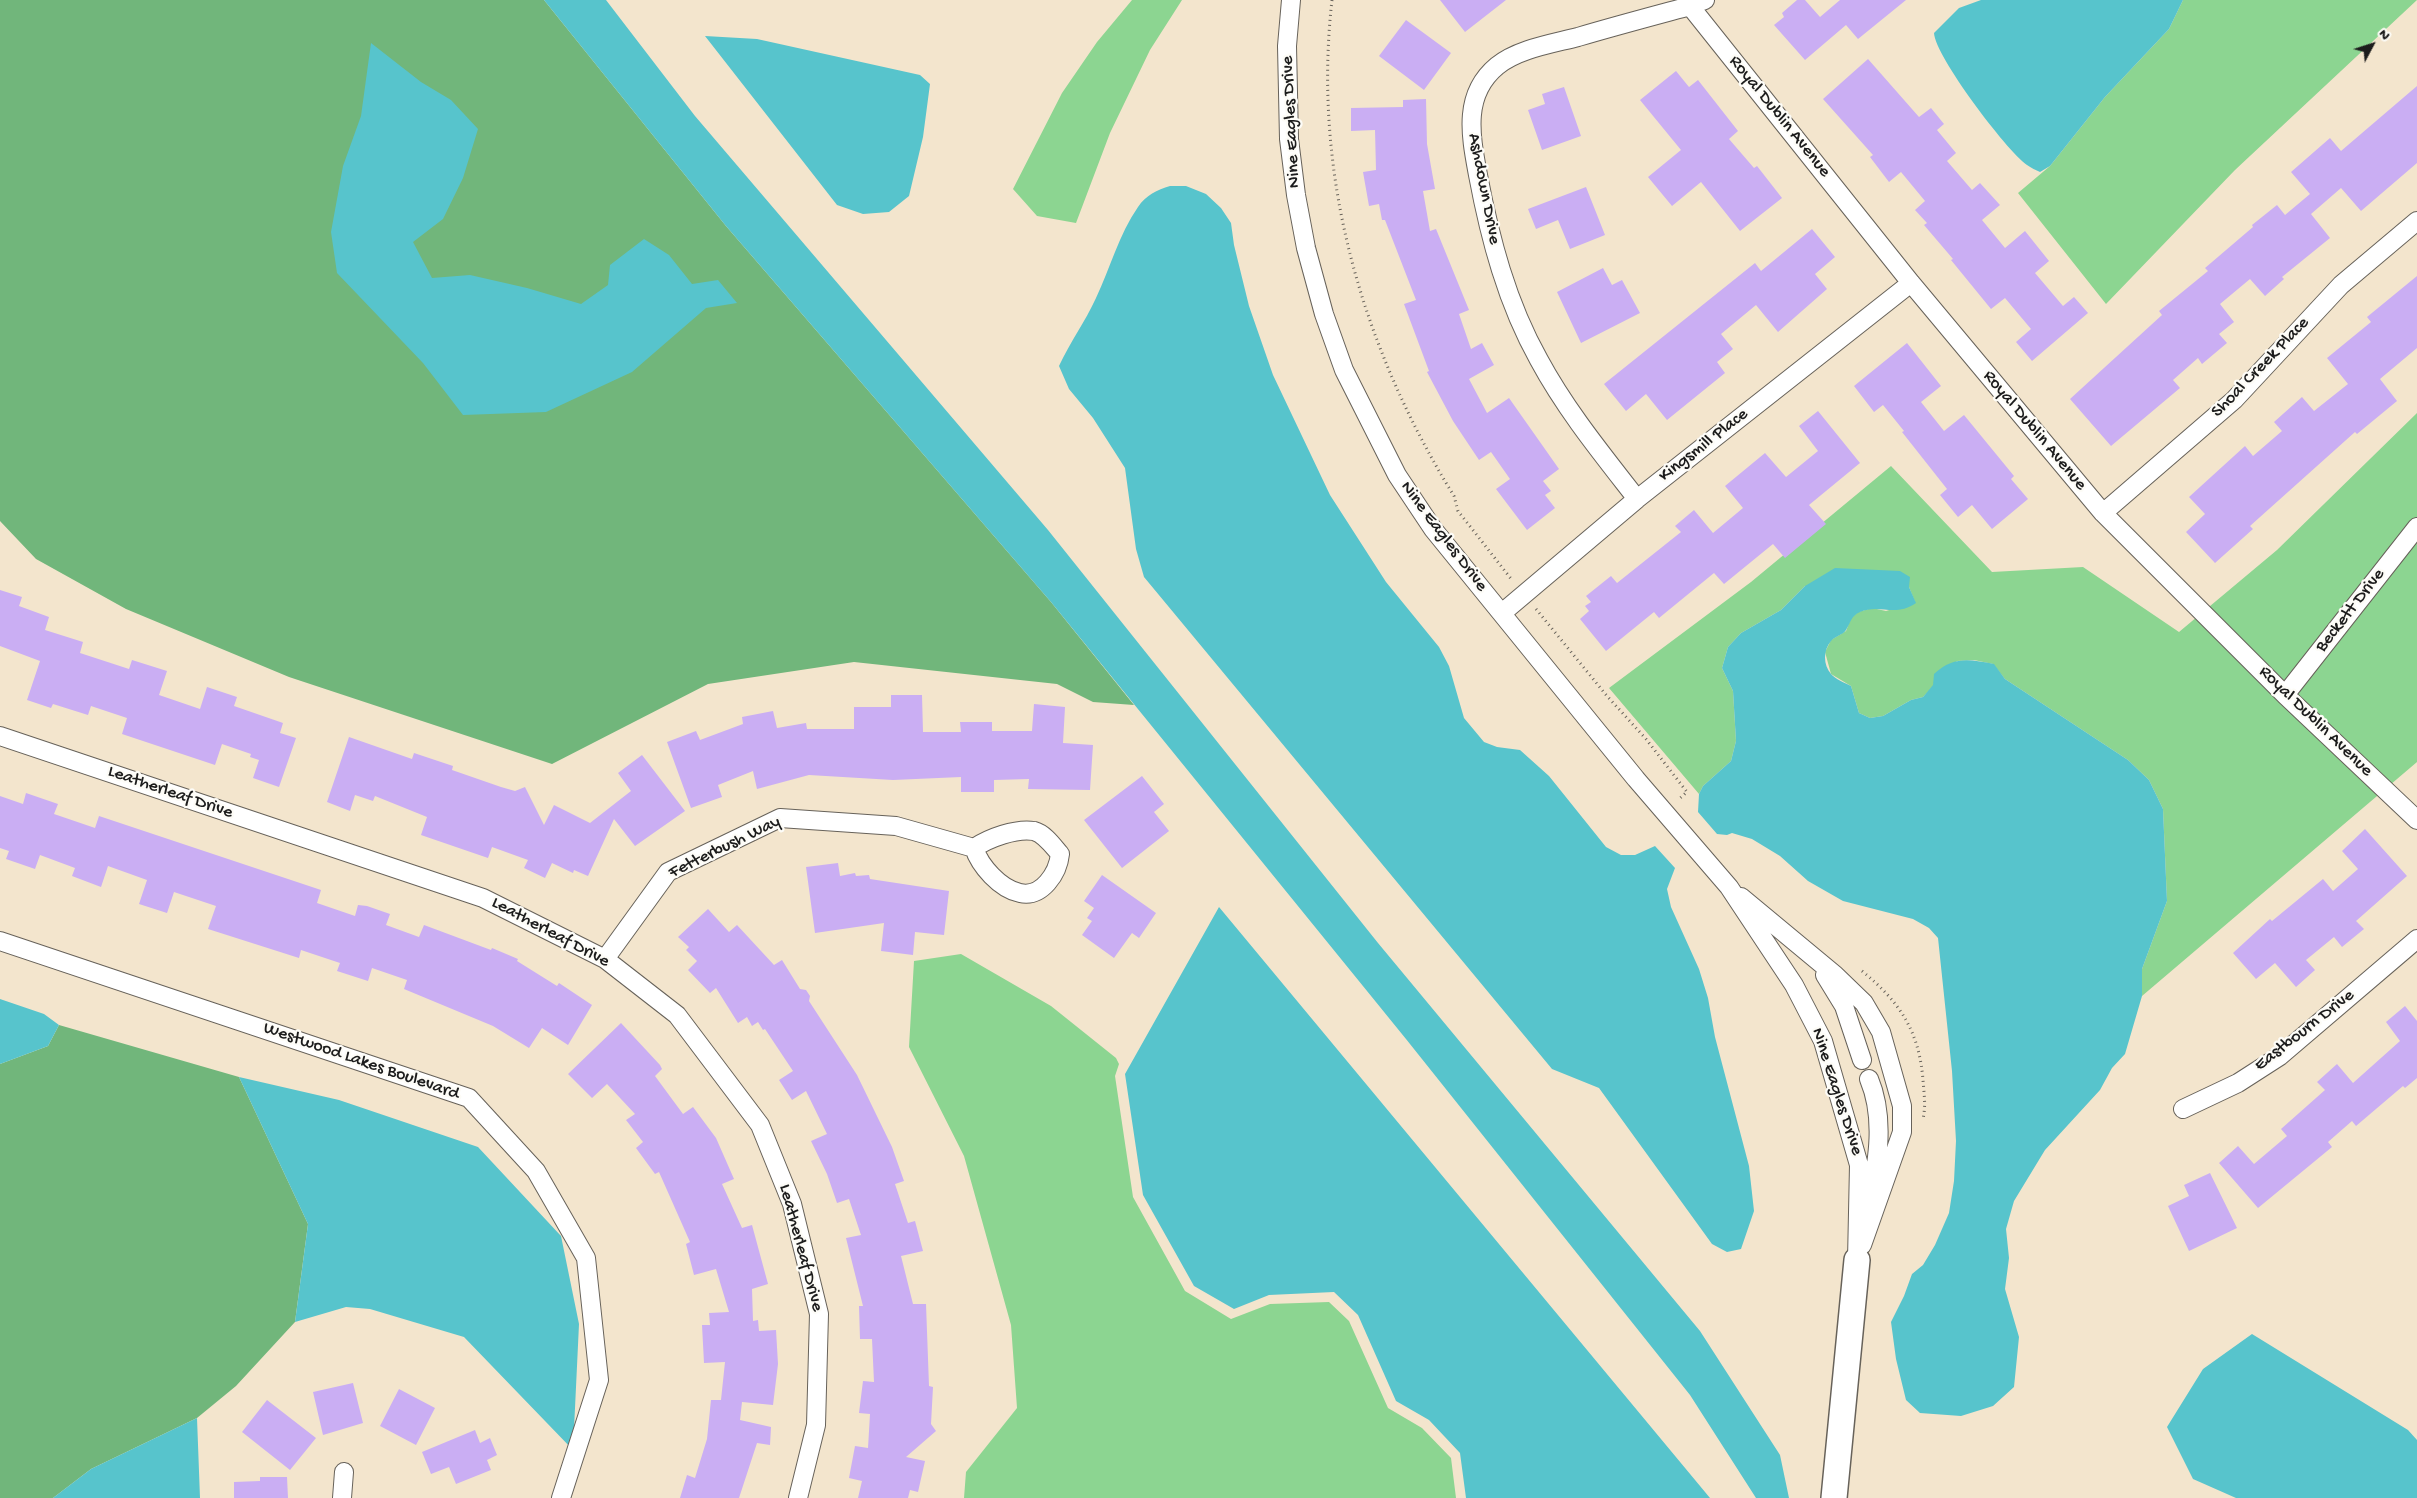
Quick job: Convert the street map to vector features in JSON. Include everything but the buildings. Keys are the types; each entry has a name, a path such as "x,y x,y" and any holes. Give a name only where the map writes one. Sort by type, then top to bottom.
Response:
{"street":[{"name":"Nine Eagles Drive","path":"1292,0 1287,46 1289,139 1296,195 1306,248 1324,314 1344,370 1396,475 1432,529 1636,779 1729,887 1794,985 1823,1042 1859,1165 1857,1260 1834,1498"},
{"name":"Royal Dublin Avenue","path":"1698,3 1911,283 2102,513 2285,694 2417,820"},
{"name":"Ashdown Drive","path":"1637,499 1579,424 1543,368 1506,288 1488,233 1470,132 1471,113 1483,81 1492,71 1497,66 1530,49 1698,3"},
{"name":"Shoal Creek Place","path":"2102,513 2234,400 2341,285 2417,221"},
{"name":"Kingsmill Place","path":"1502,613 1637,499 1911,283"},
{"name":"Beckett Drive","path":"2285,694 2417,528"},
{"name":"Leatherleaf Drive","path":"0,736 483,898 605,959 677,1014 760,1125 792,1204 819,1314 816,1425 798,1498"},
{"name":"Fetterbush Way","path":"605,959 668,872 780,818 896,826 974,848"},
{"path":"1034,831 1049,840 1060,854 1058,867 1044,886 1031,892 1020,893 1007,888 985,868 974,848 984,841 1002,834 1034,831"},
{"name":"Nine Eagles Drive","path":"1729,887 1816,959 1864,1003 1881,1032 1902,1106 1902,1132 1857,1260"},
{"name":"Eastbourn Drive","path":"2183,1109 2238,1083 2280,1056 2417,939"},
{"name":"Westwood Lakes Boulevard","path":"0,941 469,1098 536,1172 586,1258 599,1380 561,1498"},
{"name":"Nine Eagles Drive","path":"1816,959 1844,1006 1862,1060"},
{"name":"Nine Eagles Drive","path":"1857,1260 1877,1167 1879,1122 1876,1094 1869,1079"},
{"path":"342,1498 344,1472"}],"path":[{"path":"1332,0 1327,82 1329,129 1343,229 1354,274 1406,412 1454,496 1458,511 1513,581"},
{"path":"1533,605 1574,655"}],"green space":[{"path":"0,0 544,0 726,226 1051,602 1134,705 1093,702 1057,684 854,662 708,684 552,764 289,677 126,609 36,559 0,521"},
{"path":"1132,0 1182,0 1150,50 1110,133 1076,223 1037,216 1013,189 1062,93 1097,42"},
{"path":"2183,0 2417,0 2235,170 2106,304 2018,193 2050,166 2105,97 2169,29"},
{"path":"2417,413 2417,762 2142,996 2142,969 2167,901 2163,809 2149,780 2128,760 2005,679 1993,664 1974,660 1957,661 1923,697 1911,700 1883,716 1870,718 1859,713 1851,686 1831,674 1825,652 1831,640 1846,631 1851,618 1858,612 1872,608 1886,611 1915,602 1909,587 1805,586 1781,610 1741,633 1728,647 1722,668 1733,691 1736,741 1731,761 1703,786 1699,794 1609,688 1751,582 1891,466 1992,572 2083,567 2179,632 2277,550"},
{"path":"961,954 1051,1006 1116,1058 1119,1064 1115,1076 1133,1197 1185,1291 1231,1319 1270,1304 1329,1302 1349,1321 1388,1408 1422,1428 1451,1458 1456,1498 964,1498 966,1472 1017,1408 1011,1325 964,1156 909,1047 914,961"},
{"path":"59,1025 239,1077 308,1224 295,1322 236,1386 197,1418 91,1469 53,1498 0,1498 0,1064 48,1046"}],"water":[{"path":"544,0 606,0 695,116 1048,530 1378,943 1700,1331 1780,1455 1789,1498 1756,1498 1690,1395 1406,1039 1051,602 726,226"},
{"path":"1981,0 2183,0 2169,29 2105,97 2050,166 2040,172 2017,156 1989,123 1958,81 1937,45 1934,33 1959,8"},
{"path":"705,36 757,39 920,75 930,84 923,137 909,196 889,212 863,214 837,205"},
{"path":"371,43 421,82 451,100 478,129 463,178 443,219 413,242 432,278 470,275 527,288 581,304 608,285 610,265 644,239 669,255 692,284 718,280 737,303 706,308 632,372 546,412 463,415 423,363 337,273 331,232 343,166 361,116"},
{"path":"1170,186 1186,186 1206,194 1221,208 1231,223 1234,245 1249,306 1273,375 1330,495 1386,582 1439,647 1449,666 1464,718 1484,742 1497,747 1520,750 1549,776 1606,847 1621,855 1635,855 1655,846 1675,868 1667,889 1671,907 1699,969 1708,998 1715,1037 1749,1166 1754,1211 1741,1249 1727,1252 1712,1244 1599,1088 1552,1069 1144,577 1136,549 1125,468 1093,418 1069,389 1059,366 1092,307 1131,217 1148,196"},
{"path":"1835,568 1900,571 1910,577 1909,587 1916,603 1901,609 1874,609 1860,612 1853,617 1845,632 1833,639 1828,645 1825,653 1826,666 1833,676 1851,686 1859,713 1870,718 1883,716 1911,700 1923,697 1933,685 1934,674 1948,664 1969,660 1994,664 2005,679 2128,760 2149,780 2163,809 2167,901 2142,969 2142,996 2125,1054 2112,1068 2100,1090 2045,1150 2014,1201 2006,1229 2009,1258 2005,1289 2019,1337 2014,1387 1993,1406 1961,1416 1920,1413 1906,1400 1896,1359 1891,1322 1912,1274 1923,1265 1935,1245 1949,1213 1954,1181 1956,1141 1952,1071 1938,938 1929,928 1913,919 1843,901 1808,881 1780,856 1752,839 1732,833 1727,835 1717,834 1698,812 1699,794 1703,786 1731,761 1736,741 1733,691 1722,668 1728,647 1741,633 1781,610 1805,586"},
{"path":"1219,907 1710,1498 1466,1498 1460,1453 1429,1420 1396,1401 1358,1315 1334,1292 1269,1295 1234,1309 1194,1286 1143,1195 1125,1074"},
{"path":"0,999 44,1014 59,1025 48,1046 0,1064"},
{"path":"239,1077 339,1100 478,1147 561,1236 579,1324 573,1450 464,1337 370,1309 346,1307 295,1322 308,1224"},
{"path":"2252,1334 2408,1430 2417,1440 2417,1498 2236,1498 2193,1479 2167,1427 2203,1369"},
{"path":"197,1418 200,1498 53,1498 91,1469"}]}
